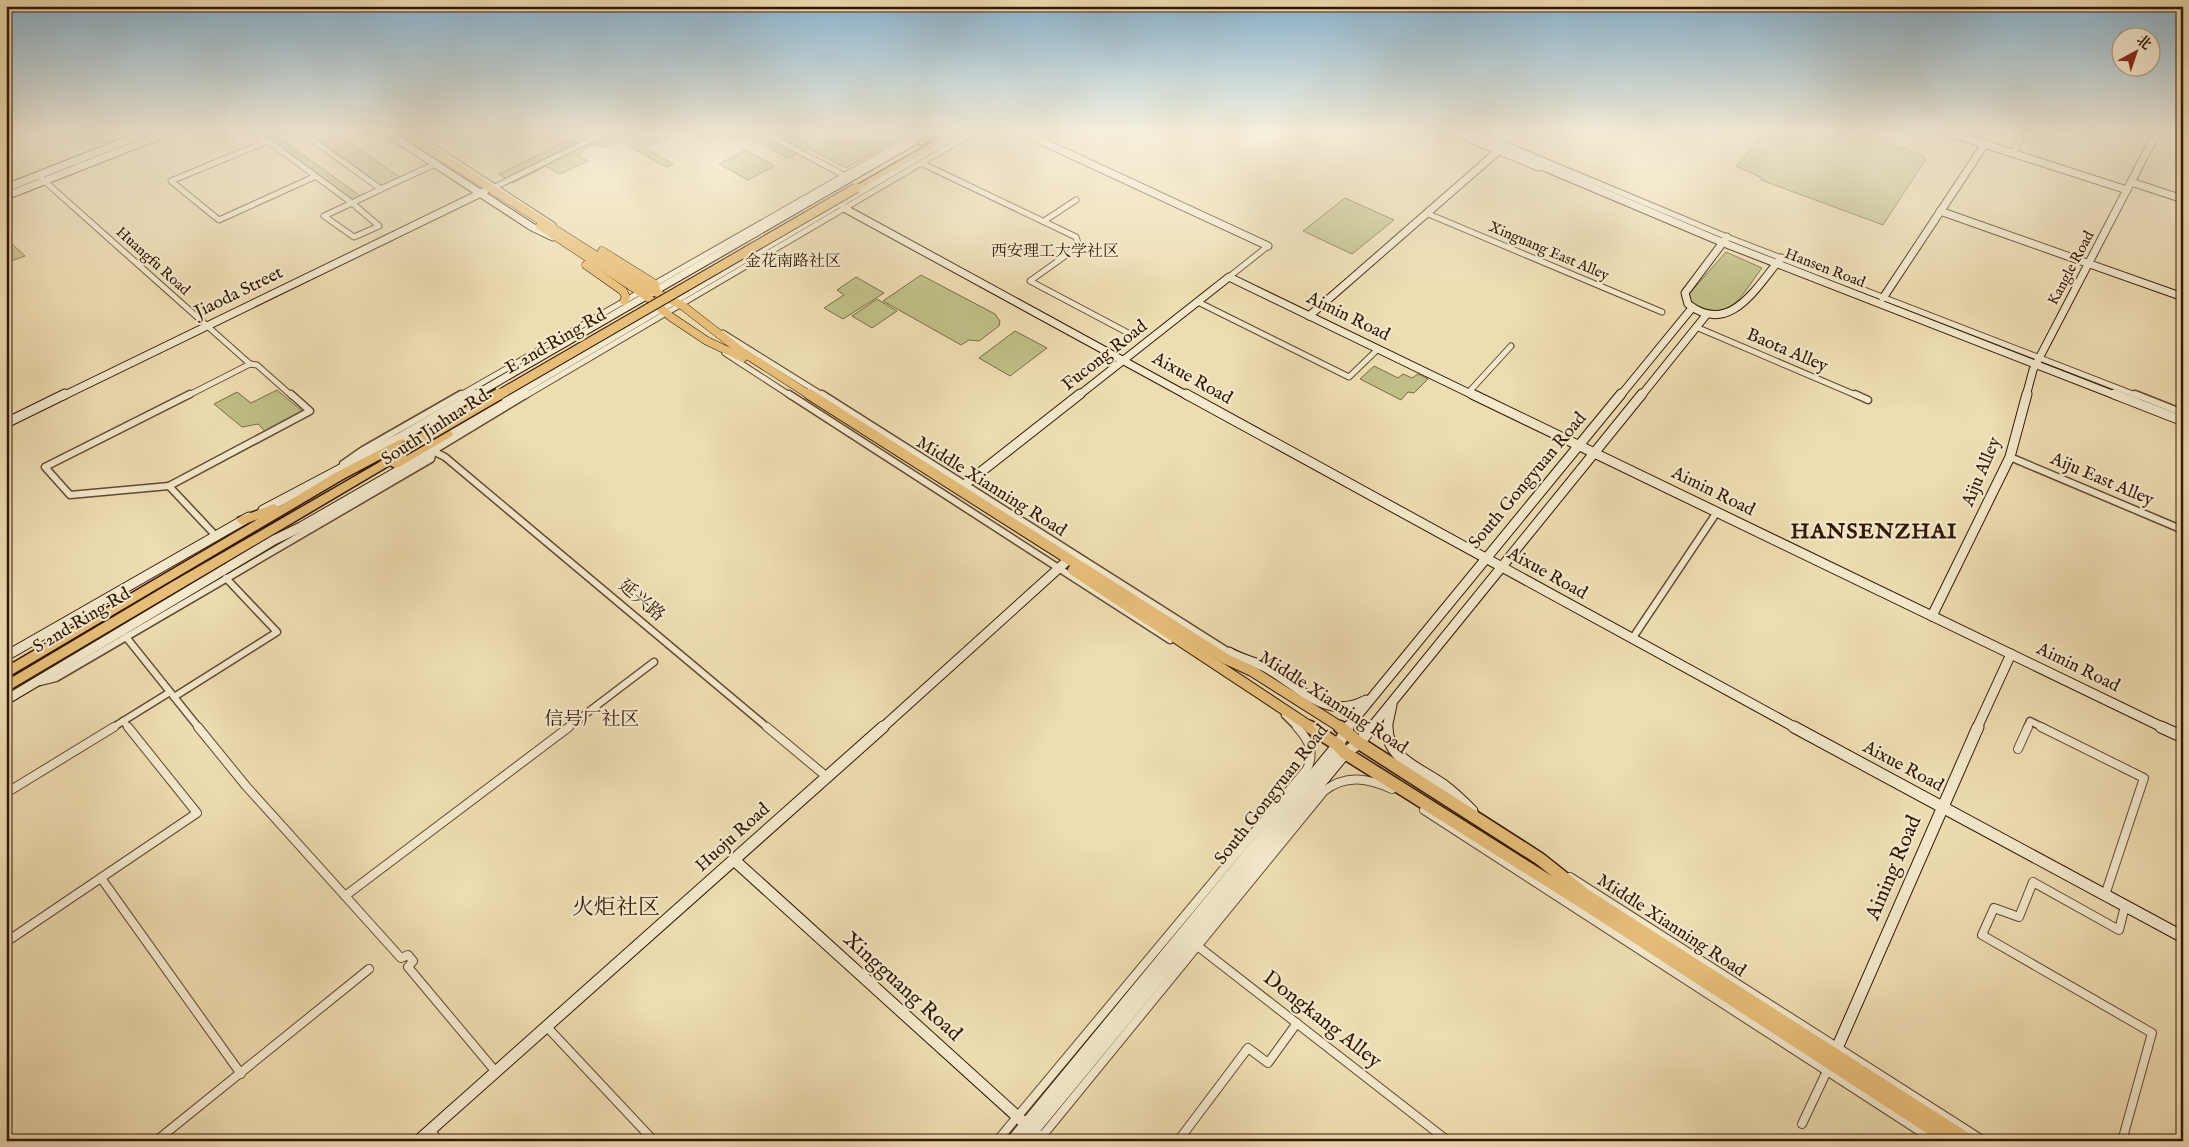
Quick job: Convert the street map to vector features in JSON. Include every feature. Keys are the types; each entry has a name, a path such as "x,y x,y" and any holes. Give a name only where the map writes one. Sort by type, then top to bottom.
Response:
{"highway":[{"name":"E 2nd Ring Rd","path":"162,582 339,476 403,447 844,186"},
{"path":"291,518 355,487 448,434"},
{"name":"E 2nd Ring Rd","path":"176,585 382,466 403,447"},
{"path":"339,476 360,458"},
{"path":"242,521 308,494"},
{"name":"S 2nd Ring Rd","path":"6,673 162,582"},
{"name":"S 2nd Ring Rd","path":"6,687 176,585"}],"main road":[{"path":"6,192 22,186"},
{"path":"481,186 572,244 649,290"},
{"path":"481,186 488,190"},
{"name":"South Jinhua Rd.","path":"6,656 242,521 386,446 649,290 843,186"},
{"path":"2113,186 2127,190"},
{"name":"Kangle Road","path":"2037,362 2129,186"},
{"path":"572,244 604,252 649,290"},
{"path":"572,244 580,261 626,293 624,301"},
{"name":"Middle Xianning Road","path":"649,290 676,303 723,333 741,351 962,487 1064,563 1226,659 1252,671 1345,730 1359,743 1540,859 1584,894 1832,1058 1950,1141"},
{"name":"Middle Xianning Road","path":"649,290 663,311 708,340 737,354 1064,563 1381,775 1832,1058 1970,1141"},
{"name":"South Gongyuan Road","path":"1025,1141 1186,937 1342,749 1359,743"}],"street":[{"path":"6,196 26,186"},
{"name":"Huangfu Road","path":"49,186 250,364 257,365 310,411 169,486"},
{"path":"177,186 220,220 295,186"},
{"path":"329,186 352,203 379,226 354,237 324,216 352,203 389,186"},
{"path":"376,186 381,189"},
{"path":"479,186 488,190"},
{"path":"482,186 488,190"},
{"path":"488,190 497,186"},
{"name":"South Jinhua Rd.","path":"6,700 274,540 301,527 433,451 448,434 663,311 870,186"},
{"path":"676,303 882,186"},
{"path":"969,186 1076,237 1079,246 1030,280 1132,335"},
{"path":"1138,186 1268,246"},
{"path":"1309,316 1458,186"},
{"name":"Hansen Road","path":"1590,186 1777,262 2037,362 2183,421"},
{"path":"1598,186 1725,241 1685,293 1685,299 1692,308 1707,314 1732,311 1777,262 1883,298 2183,425"},
{"path":"1883,298 1957,186"},
{"path":"2142,186 2183,199"},
{"name":"Jiaoda Street","path":"6,423 488,190"},
{"path":"1044,221 1076,200"},
{"name":"Aixue Road","path":"844,208 1486,558 1501,568 2183,937"},
{"path":"1940,211 2183,297"},
{"name":"Xinguang East Alley","path":"1426,213 1662,312"},
{"name":"Fucong Road","path":"962,487 1268,246"},
{"name":"Aimin Road","path":"1229,277 2183,736"},
{"path":"326,476 363,450 624,301 649,290"},
{"path":"1198,302 1349,377 1378,349"},
{"name":"South Gongyuan Road","path":"1342,749 1345,730 1370,697 1580,446 1692,308"},
{"path":"35,683 56,678 431,459 433,451 663,311"},
{"name":"South Gongyuan Road","path":"1359,743 1707,314"},
{"name":"Baota Alley","path":"1696,328 1868,400"},
{"path":"1468,392 1511,346"},
{"name":"Hansen Road","path":"2037,362 2183,415"},
{"name":"Aiju Alley","path":"1932,616 2010,457 2037,362"},
{"path":"216,536 169,486 70,496 45,467 250,364"},
{"name":"延兴路","path":"433,451 445,457 827,777"},
{"name":"Aiju East Alley","path":"2010,457 2183,530"},
{"path":"962,487 1229,652 1244,660 1264,666 1327,706 1343,708 1356,706 1370,697"},
{"path":"1632,639 1717,512"},
{"name":"Huoju Road","path":"418,1141 1064,563"},
{"path":"6,793 123,721 277,632 226,578"},
{"path":"126,637 246,786 400,958 408,955 413,961 408,967 496,1072"},
{"path":"1229,652 1252,671"},
{"name":"Aining Road","path":"1832,1058 1941,806 2011,654"},
{"path":"345,896 654,662"},
{"path":"1395,698 1388,728 1388,738 1392,749 1403,760 1454,793 1484,823"},
{"path":"997,1141 1033,1132 1186,937 1310,764 1311,751 1306,737 1270,701"},
{"path":"6,942 196,813 123,721"},
{"path":"2018,749 2030,721 2144,778 2104,895"},
{"path":"1381,775 1392,789"},
{"path":"1186,937 1330,785 1337,781 1353,778 1372,781 1392,789 1832,1058 1984,1141"},
{"name":"Xingguang Road","path":"734,860 1033,1132"},
{"path":"101,878 241,1074"},
{"path":"2122,1141 2152,1033 1982,935 1994,908 2019,917 2033,882 2119,930 2125,906"},
{"name":"Dongkang Alley","path":"1186,937 1448,1141"},
{"path":"156,1141 369,970"},
{"path":"1178,1141 1248,1048 1268,1063 1297,1023"},
{"path":"547,1026 654,1141"},
{"path":"1802,1124 1832,1058"},
{"path":"1832,1058 1935,1141"},
{"path":"430,1130 439,1141"},
{"name":"South Gongyuan Road","path":"1012,1141 1033,1132"}],"shaded area":[{"path":"329,186 346,186 360,196 350,201"},
{"path":"1776,186 1909,186 1883,225"},
{"path":"1345,198 1394,220 1352,254 1303,231"},
{"path":"9,241 25,256 6,263 6,242"},
{"path":"1726,252 1762,268 1740,298 1725,309 1704,308 1691,302 1689,294"},
{"path":"921,275 995,314 1000,321 999,326 979,341 969,340 961,345 883,301"},
{"path":"856,277 884,293 843,319 824,308 844,295 837,290"},
{"path":"877,299 897,311 872,328 852,316"},
{"path":"1015,331 1047,348 1010,376 979,358"},
{"path":"1374,366 1398,378 1403,374 1412,378 1418,374 1428,379 1414,393 1408,392 1401,400 1360,379"},
{"path":"277,390 302,411 266,432 258,424 242,427 214,404 237,392 251,403"}],"district":[{"name":"西安理工大学社区","path":"1055,252"},
{"name":"金花南路社区","path":"793,262"},
{"name":"HANSENZHAI","path":"1874,532"},
{"name":"信号厂社区","path":"592,720"},
{"name":"火炬社区","path":"616,908"}]}
